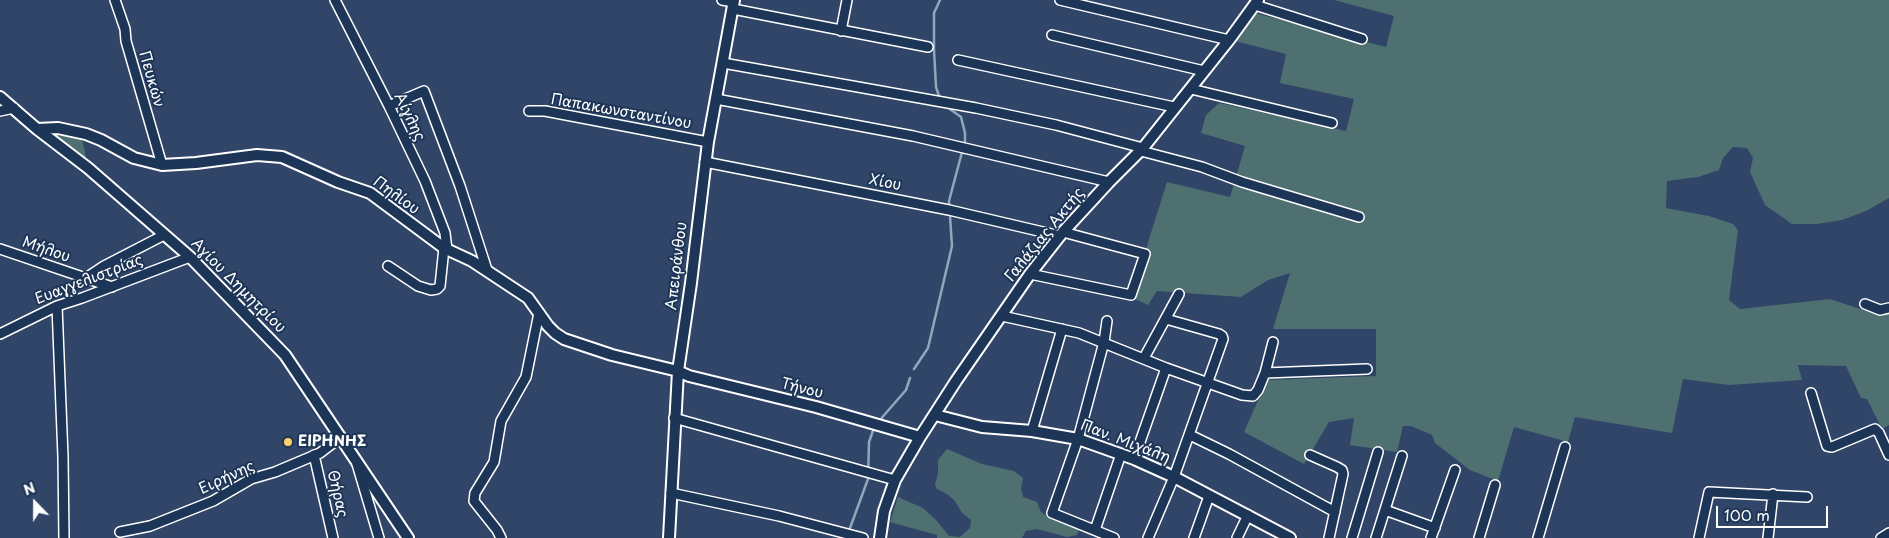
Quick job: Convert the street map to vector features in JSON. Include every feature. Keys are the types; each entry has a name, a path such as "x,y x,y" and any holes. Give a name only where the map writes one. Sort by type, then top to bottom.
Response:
{"street":[{"name":"Πευκών","path":"115,0 125,29 126,41 162,166"},
{"name":"Αίγλης","path":"334,0 389,106 436,207 445,233 445,249 440,286 437,289 431,290 418,286 388,266"},
{"path":"722,0 841,31 928,47"},
{"path":"841,31 847,0"},
{"path":"1060,0 1230,40"},
{"path":"1256,3 1362,39"},
{"name":"Γαλάζιας Ακτής","path":"880,538 884,511 895,480 956,381 1030,274 1061,234 1142,149 1230,40 1256,3"},
{"name":"Απειράνθου","path":"668,538 678,371 708,142 734,4"},
{"path":"1052,35 1204,71"},
{"path":"958,60 1174,107"},
{"path":"723,63 976,108 1056,125 1202,167 1242,182 1359,217"},
{"path":"1191,89 1332,123"},
{"path":"389,106 424,91 460,186 487,270"},
{"name":"Αγίου Δημητρίου","path":"0,97 37,129 88,168 190,257 285,354 408,538"},
{"path":"716,99 913,136 1109,182"},
{"path":"0,111 14,108"},
{"name":"Παπακωνσταντίνου","path":"529,111 545,111 708,142"},
{"name":"Πηλίου","path":"37,129 58,128 86,134 134,158 162,166 196,164 257,155 282,157 338,182 370,193 445,249 472,261 528,298 548,326 564,339 678,371"},
{"name":"Χίου","path":"705,162 949,210 1145,254 1131,295 1030,274"},
{"path":"86,278 104,266 164,235"},
{"name":"Μήλου","path":"0,249 112,287"},
{"name":"Ευαγγελιστρίας","path":"0,334 57,306 190,257"},
{"path":"1144,358 1179,294"},
{"path":"1865,304 1880,310 1889,308"},
{"path":"57,306 64,538"},
{"path":"501,538 498,530 474,502 475,493 494,462 501,420 526,377 539,313"},
{"path":"1002,316 1062,329 1104,342 1166,368 1242,395 1253,396 1258,390 1265,373 1273,342"},
{"path":"1148,538 1190,435 1223,339 1222,336 1166,319"},
{"path":"1108,321 1078,438 1052,513 1114,538"},
{"path":"1032,431 1062,329"},
{"path":"1134,459 1166,368"},
{"path":"1265,373 1368,369"},
{"name":"Τήνου","path":"678,371 689,376 816,407 920,437"},
{"path":"1811,393 1827,446 1832,447 1875,430 1879,433 1889,455"},
{"name":"Παν. Μιχάλη","path":"935,415 982,426 1078,438 1134,459 1174,477 1248,515 1274,534 1290,538"},
{"path":"674,418 895,480"},
{"path":"1190,435 1229,454 1335,512"},
{"name":"Ειρήνης","path":"120,532 150,526 191,508 213,501 251,479 276,472 314,455 341,437"},
{"path":"1538,538 1565,447"},
{"path":"1352,538 1378,452"},
{"path":"1095,530 1121,454"},
{"name":"Θήρας","path":"314,455 333,538"},
{"path":"1310,455 1342,470 1343,474 1329,538"},
{"path":"1376,538 1402,456"},
{"path":"356,462 379,538"},
{"path":"1432,538 1455,470"},
{"path":"1480,538 1495,485"},
{"path":"1699,538 1709,492 1807,497"},
{"path":"671,493 779,516 863,538"},
{"path":"1768,538 1773,494"},
{"path":"1194,538 1209,496"},
{"path":"1385,510 1435,528"},
{"path":"1237,538 1248,515"},
{"path":"1881,538 1889,534"}],"green space":[{"path":"1334,0 1889,0 1889,198 1866,211 1842,220 1817,224 1792,224 1765,205 1750,172 1753,158 1747,148 1733,147 1723,158 1719,170 1698,177 1667,181 1666,208 1709,216 1733,224 1738,230 1729,300 1740,309 1830,299 1878,315 1889,312 1889,425 1882,429 1867,399 1861,398 1846,366 1798,365 1802,380 1729,385 1683,379 1672,433 1575,417 1568,442 1514,427 1498,481 1470,470 1435,443 1432,435 1411,426 1403,426 1397,452 1350,445 1354,418 1329,422 1304,464 1244,432 1267,380 1376,376 1376,329 1273,329 1290,273 1268,280 1241,297 1157,291 1148,305 1133,298 1167,182 1230,197 1245,146 1201,133 1206,115 1219,103 1346,131 1354,99 1280,83 1286,54 1235,41 1255,13 1386,47 1394,16"},
{"path":"50,134 82,139 87,162"},
{"path":"947,449 982,464 1014,471 1023,478 1021,489 1023,497 1037,502 1041,512 1051,519 1079,529 1077,535 1067,537 1037,529 1026,531 1022,538 937,538 937,535 890,522 898,497 923,508 949,536 960,537 970,528 971,520 962,513 955,501 937,489 935,484 938,474 938,460"}],"waterway":[{"path":"940,0 934,13 936,87 940,99"},
{"path":"914,369 928,348 952,246 949,201 965,141 965,133 961,117 947,107"},
{"path":"879,421 906,390 910,378"},
{"path":"850,528 868,479 869,442 874,428"}],"place":[{"name":"ΕΙΡΗΝΗΣ","path":"288,442"}]}
